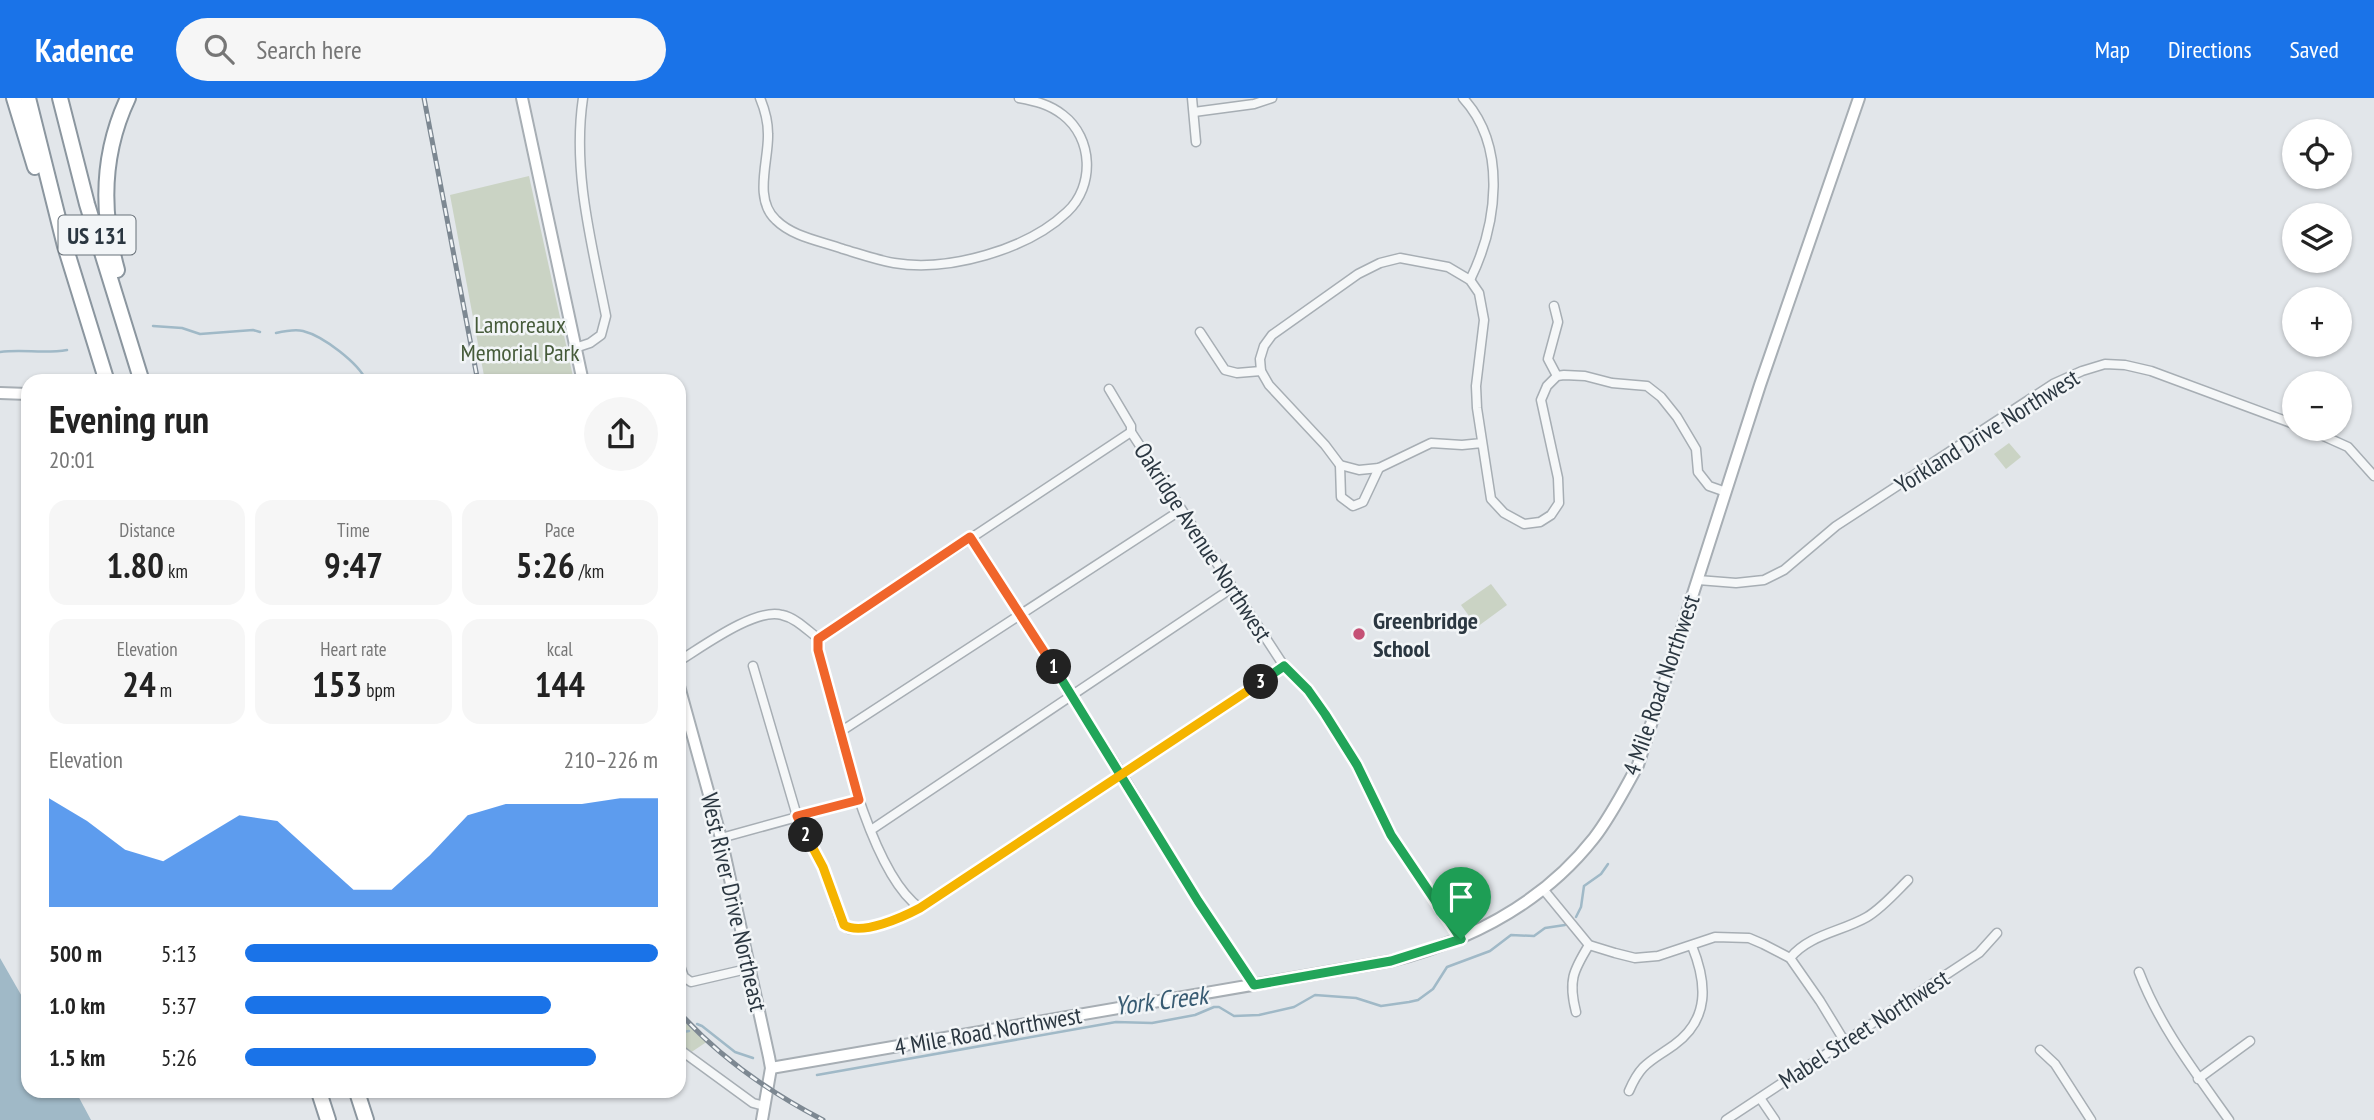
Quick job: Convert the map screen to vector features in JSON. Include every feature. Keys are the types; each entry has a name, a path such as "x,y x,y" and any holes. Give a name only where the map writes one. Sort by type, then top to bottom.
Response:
{"highway":[{"path":"14,98 40,184 65,246"},
{"name":"US 131","path":"28,98 65,246 105,374"},
{"name":"US 131","path":"60,98 87,204 140,374"},
{"path":"128,98 111,142 106,174 106,202 114,261 131,324 141,374"},
{"path":"321,1098 328,1120"},
{"path":"359,1098 366,1120"}],"main road":[{"path":"522,98 581,374"},
{"name":"4 Mile Road Northwest","path":"771,1068 1391,961 1461,939 1507,915 1544,889 1594,839 1637,765 1859,98"},
{"path":"0,393 21,394"},
{"name":"West River Drive Northeast","path":"686,711 722,838 771,1068 762,1120"}],"street":[{"path":"575,348 590,343 601,335 606,316 581,186 578,129 583,98"},
{"path":"760,98 766,113 768,134 763,195 767,209 776,221 810,239 871,258 926,265 992,255 1017,245 1059,219 1077,202 1086,184 1087,168 1079,132 1063,115 1040,102 1018,98"},
{"path":"1192,98 1196,142"},
{"path":"1194,112 1254,104 1272,98"},
{"path":"1463,98 1489,141 1493,163 1489,225 1482,255 1470,280"},
{"path":"1379,468 1363,502 1353,506 1341,497 1340,465 1269,385 1261,371 1260,359 1264,346 1272,335 1358,274 1380,263 1400,258 1416,259 1448,267 1470,280 1479,293 1484,320 1476,386 1482,443 1491,499 1504,513 1524,524 1540,522 1551,515 1559,503 1558,478 1541,400 1547,386 1557,376 1585,376 1612,383 1647,386 1661,397 1677,416 1696,449 1698,472 1709,486 1726,492"},
{"path":"1555,306 1558,322 1548,359 1557,376"},
{"path":"1200,332 1225,370 1237,373 1261,371"},
{"name":"Yorkland Drive Northwest","path":"1698,580 1736,583 1764,580 1784,570 1836,526 2053,384 2105,364 2151,371 2282,420"},
{"name":"Oakridge Avenue Northwest","path":"1109,389 1131,426 1131,432 1232,588 1284,666 1308,690 1325,714 1357,765 1391,835 1461,939"},
{"path":"818,639 1131,432"},
{"path":"2335,441 2348,447 2374,476"},
{"path":"1340,465 1359,470 1379,468 1431,443 1482,443"},
{"path":"841,733 1181,510"},
{"path":"970,537 1254,985"},
{"path":"871,830 1232,588"},
{"path":"686,657 709,642 769,613 792,619 818,639"},
{"path":"818,639 818,650 859,800 879,851 906,896 920,908"},
{"path":"753,666 797,816 823,867 844,925 849,929 877,926 920,908 1284,666"},
{"path":"722,838 859,800"},
{"path":"1790,958 1819,936 1867,917 1908,880"},
{"path":"1544,889 1589,945 1635,958 1658,956 1715,937 1749,938 1790,958 1845,1042"},
{"name":"Mabel Street Northwest","path":"1726,1120 1979,953 1997,933"},
{"path":"1576,1012 1571,993 1572,973 1589,945"},
{"path":"1629,1091 1646,1063 1683,1037 1699,1013 1703,987 1702,971 1692,946"},
{"path":"686,979 695,982 751,968"},
{"path":"2139,972 2164,1025 2198,1079 2229,1120"},
{"path":"2198,1079 2250,1041"},
{"path":"2040,1050 2055,1065 2091,1120"},
{"path":"686,1054 753,1103 764,1106"},
{"path":"1760,1098 1775,1120"}],"green space":[{"name":"Lamoreaux Memorial Park","path":"529,176 572,374 484,374 450,195"},
{"path":"2009,443 2021,457 2006,469 1994,454"},
{"path":"1491,584 1507,605 1477,627 1461,605"},
{"path":"686,1019 708,1041 686,1054"}],"water":[{"path":"0,958 21,995 21,1098 79,1098 91,1120 0,1120"}],"waterway":[{"name":"York Creek","path":"153,326 182,328 200,334 253,330 260,332"},
{"name":"York Creek","path":"276,333 300,330 320,338 340,351 362,374"},
{"name":"York Creek","path":"0,352 67,350"},
{"name":"York Creek","path":"1576,917 1581,907 1584,886 1601,874 1608,864"},
{"name":"York Creek","path":"817,1075 1116,1022 1152,1023 1195,1015 1214,1007 1234,1016 1259,1015 1294,1007 1315,995 1356,998 1381,1006 1409,1002 1418,1000 1433,989 1447,967 1490,951 1511,935 1534,936 1545,928 1565,925"},
{"name":"York Creek","path":"697,1024 735,1052 753,1058"}],"railway":[{"path":"424,98 476,374"},
{"path":"686,1019 746,1073 823,1120"}],"place":[{"name":"Greenbridge School","path":"1359,634"}],"route":[{"path":"1461,939 1391,835 1357,765 1325,714 1308,690 1284,666 1122,774 1055,819 920,908 877,926 849,929 840,919 823,867 797,816 859,800 818,650 818,639 970,537 1122,774 1198,901 1254,985 1391,961 1461,939"}]}
